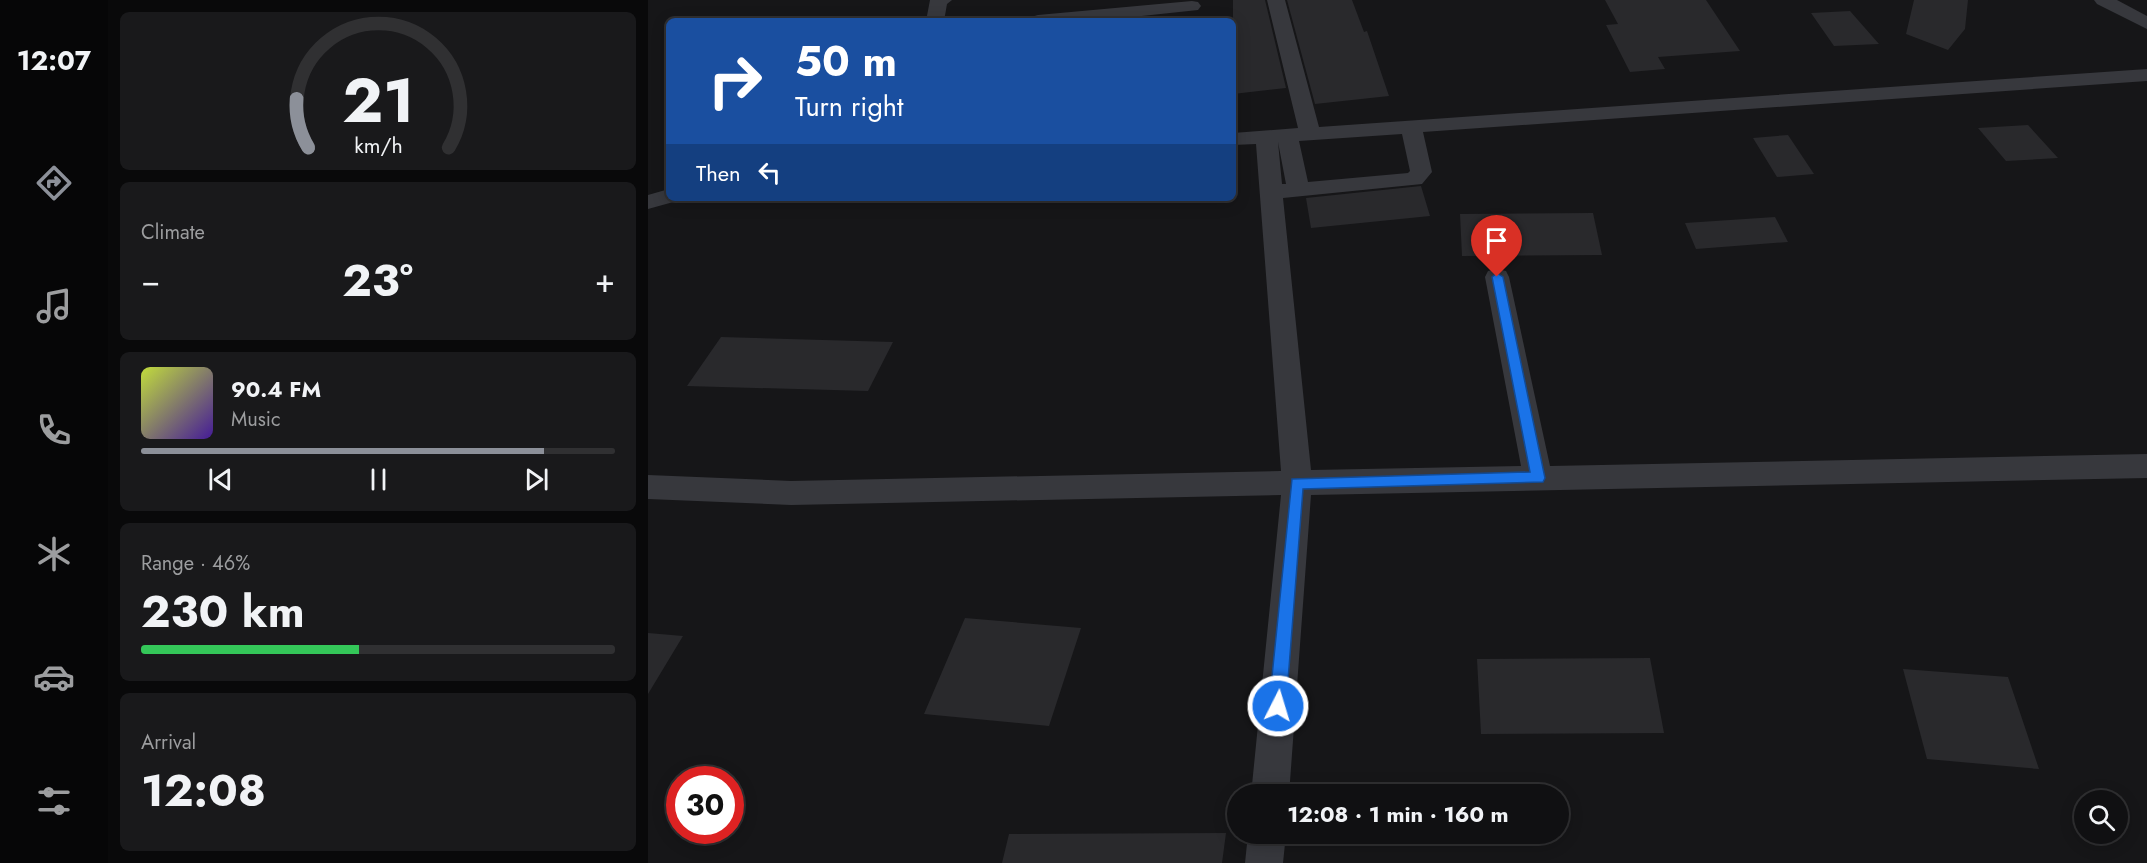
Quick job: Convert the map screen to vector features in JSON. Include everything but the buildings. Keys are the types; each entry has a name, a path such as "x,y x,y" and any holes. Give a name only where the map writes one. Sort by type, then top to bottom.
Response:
{"street":[{"path":"936,18 939,0 943,0"},
{"path":"1276,0 1310,134"},
{"path":"2103,0 2147,23"},
{"path":"1077,18 1193,9"},
{"path":"1236,139 2147,75"},
{"path":"1271,192 1414,178 1421,172 1411,127"},
{"path":"1277,136 1298,189"},
{"path":"1271,784 1297,483 1271,192 1277,136"},
{"path":"648,202 666,197"},
{"path":"1497,277 1538,478"},
{"path":"648,487 791,493 2147,466"},
{"path":"1264,863 1266,844"}],"route":[{"path":"1278,706 1297,483 1538,478 1497,277"}]}
